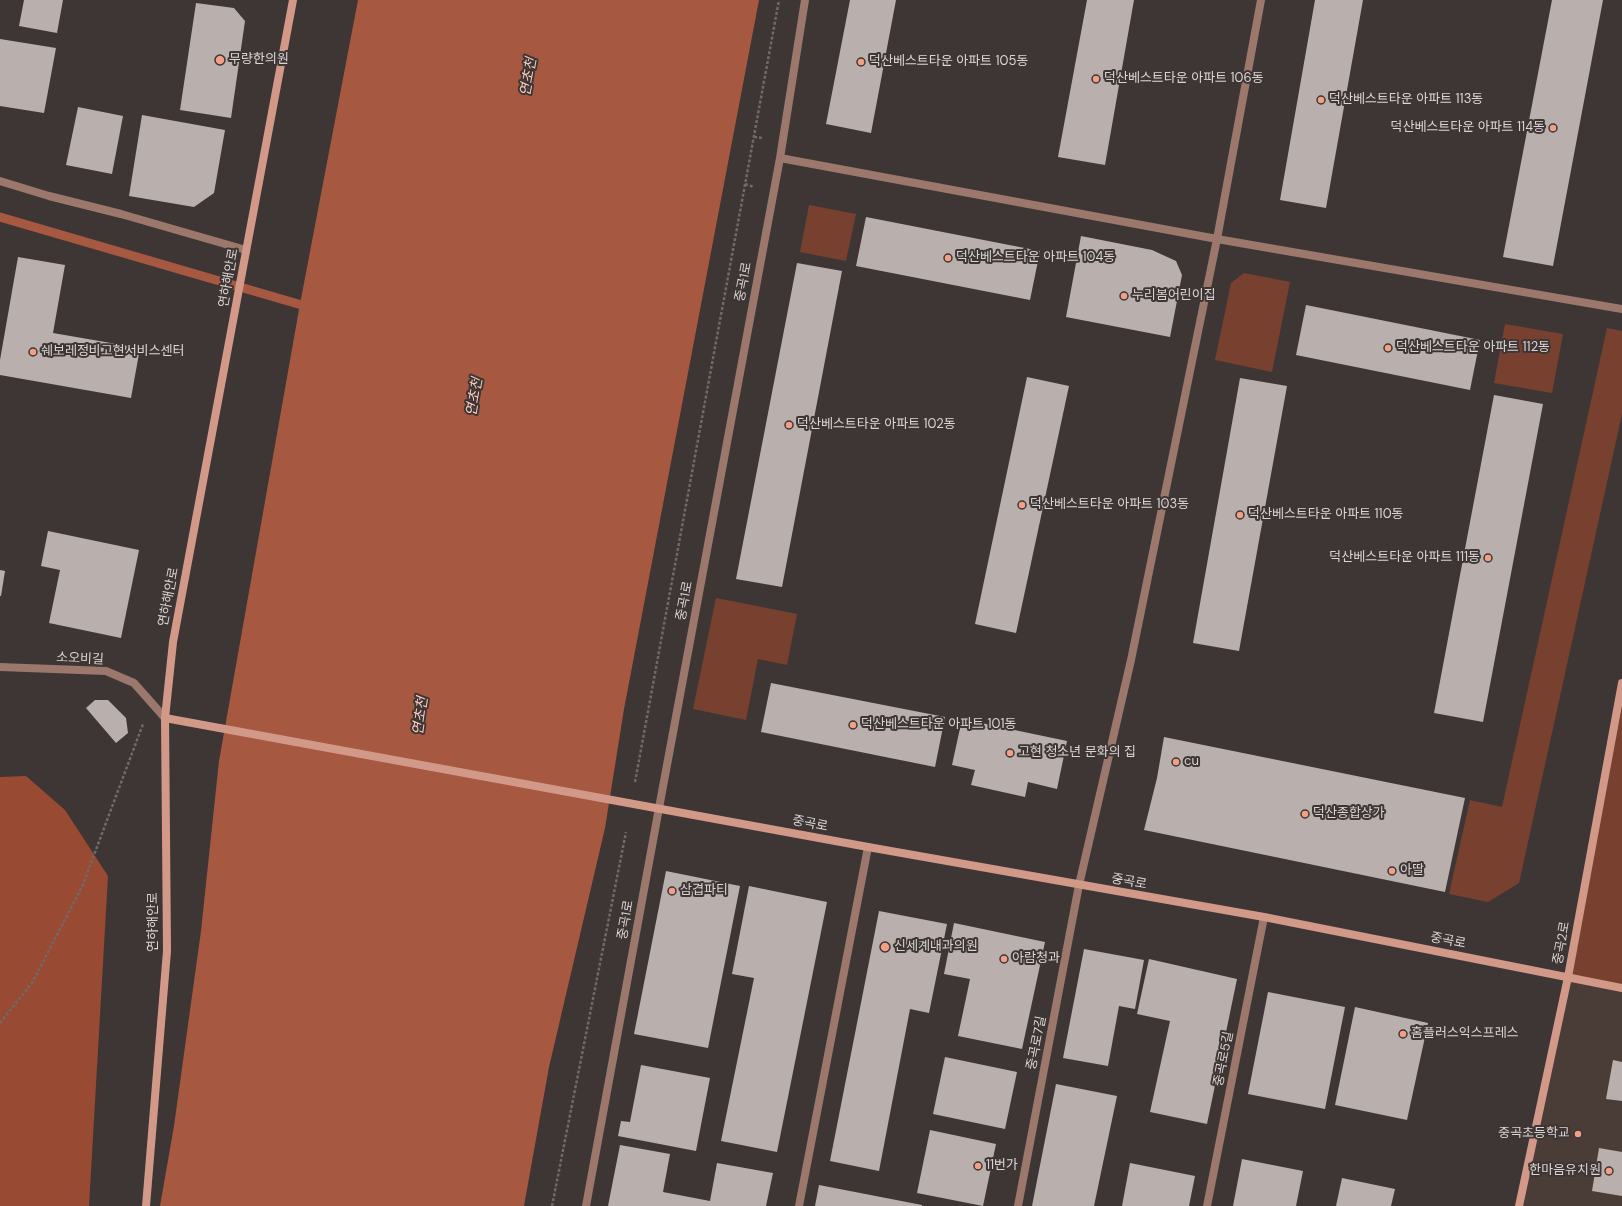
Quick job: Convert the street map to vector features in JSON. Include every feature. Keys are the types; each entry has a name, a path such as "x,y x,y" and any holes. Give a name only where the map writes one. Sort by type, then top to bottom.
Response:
{"street":[{"name":"연하해안로","path":"146,1206 167,951 165,718 173,642 293,0"},
{"name":"중곡1로","path":"586,1206 658,808 780,158 805,0"},
{"name":"중곡로7길","path":"1018,1206 1079,885 1121,705 1217,239 1261,0"},
{"path":"780,158 1217,239 1622,309"},
{"path":"0,181 49,196 128,216 246,250"},
{"name":"소오비길","path":"0,667 106,671 134,683 165,718"},
{"name":"중곡2로","path":"1519,1206 1568,977 1622,683"},
{"name":"중곡로","path":"165,718 1264,918 1622,988"},
{"path":"799,1206 868,847"},
{"name":"중곡로5길","path":"1207,1206 1264,918"}],"path":[{"path":"636,782 779,0"},
{"path":"0,1023 32,983 82,888 151,703"},
{"path":"552,1206 626,832"}],"shaded area":[{"path":"809,205 856,214 846,261 800,252"},
{"path":"1244,273 1290,282 1272,372 1215,360 1231,283"},
{"path":"1505,324 1563,334 1552,393 1494,383"},
{"path":"1607,328 1622,331 1622,414 1519,883 1488,902 1449,894 1470,800 1502,807"},
{"path":"716,598 797,614 787,665 758,659 746,720 693,709"},
{"path":"1622,683 1622,988 1568,977"},
{"path":"26,776 65,810 108,876 89,1206 0,1206 0,777"},
{"name":"중곡초등학교","path":"1568,977 1622,988 1622,1206 1519,1206"}],"water":[{"name":"연초천","path":"358,0 759,0 624,709 605,828 549,1067 524,1206 160,1206 174,1126 201,931 219,761 300,304"}],"building":[{"path":"24,0 63,0 57,33 19,26"},
{"name":"덕산베스트타운 아파트 105동","path":"850,0 896,0 871,133 826,124"},
{"name":"덕산베스트타운 아파트 106동","path":"1087,0 1134,0 1105,165 1058,157"},
{"name":"덕산베스트타운 아파트 113동","path":"1315,0 1363,0 1326,208 1280,200"},
{"name":"덕산베스트타운 아파트 114동","path":"1552,0 1603,0 1553,266 1503,257"},
{"path":"196,3 234,8 245,21 231,118 180,110"},
{"path":"0,39 56,48 44,113 0,106"},
{"path":"78,107 123,116 112,174 66,165"},
{"path":"142,115 225,130 214,193 194,207 129,196"},
{"name":"덕산베스트타운 아파트 104동","path":"866,217 1040,251 1030,300 856,266"},
{"name":"누리봄어린이집","path":"1081,236 1152,250 1176,261 1182,275 1170,337 1066,317"},
{"path":"18,257 65,265 53,333 140,348 131,398 0,375 0,360"},
{"name":"덕산베스트타운 아파트 102동","path":"797,263 842,271 782,587 736,579"},
{"name":"덕산베스트타운 아파트 112동","path":"1306,305 1480,340 1470,390 1296,355"},
{"name":"덕산베스트타운 아파트 103동","path":"1027,377 1069,386 1016,633 975,624"},
{"name":"덕산베스트타운 아파트 110동","path":"1240,378 1287,386 1239,651 1193,643"},
{"name":"덕산베스트타운 아파트 111동","path":"1494,395 1543,404 1483,722 1434,713"},
{"path":"48,531 139,550 121,638 49,623 60,570 41,566"},
{"path":"0,570 5,571 1,596 0,596"},
{"name":"덕산베스트타운 아파트 101동","path":"771,683 945,717 935,767 761,732"},
{"path":"95,700 108,700 126,718 128,733 116,743 86,708"},
{"name":"고현 청소년 문화의 집","path":"962,719 1067,741 1057,789 1028,782 1025,797 971,785 975,770 952,765"},
{"name":"덕산종합상가","path":"1164,737 1465,798 1445,892 1144,830 1157,778"},
{"path":"666,871 740,886 708,1048 634,1034"},
{"path":"749,886 827,902 777,1152 721,1141 754,978 732,974"},
{"path":"879,911 947,924 929,1013 910,1009 879,1171 830,1161"},
{"path":"954,923 1045,942 1022,1049 958,1036 970,979 944,974"},
{"path":"1084,949 1144,960 1135,1009 1119,1006 1108,1066 1063,1058"},
{"path":"1149,959 1237,979 1207,1124 1150,1112 1170,1021 1137,1014"},
{"path":"1268,992 1345,1007 1325,1109 1248,1094"},
{"path":"1355,1007 1428,1023 1407,1120 1335,1105"},
{"path":"945,1057 1017,1072 1005,1129 933,1114"},
{"path":"1613,1060 1622,1062 1622,1101 1606,1099"},
{"path":"641,1065 710,1078 696,1151 618,1136 621,1121 630,1122"},
{"path":"1056,1084 1117,1096 1094,1206 1032,1206"},
{"path":"930,1130 996,1144 983,1206 917,1193"},
{"path":"620,1145 670,1154 663,1192 710,1201 717,1163 773,1173 766,1206 608,1206"},
{"name":"한마음유치원","path":"1599,1148 1622,1152 1622,1196 1592,1191"},
{"path":"1242,1159 1303,1171 1296,1206 1233,1206"},
{"path":"1130,1163 1195,1176 1189,1206 1122,1206"},
{"path":"1342,1178 1395,1189 1391,1206 1336,1206"},
{"path":"819,1185 922,1205 922,1206 815,1206"}],"waterway":[{"path":"0,217 312,308"}],"place":[{"name":"무량한의원","path":"220,60"},
{"name":"덕산베스트타운 아파트 105동","path":"861,62"},
{"name":"덕산베스트타운 아파트 106동","path":"1096,79"},
{"name":"덕산베스트타운 아파트 113동","path":"1321,100"},
{"name":"덕산베스트타운 아파트 114동","path":"1553,128"},
{"name":"덕산베스트타운 아파트 104동","path":"948,258"},
{"name":"누리봄어린이집","path":"1124,296"},
{"name":"덕산베스트타운 아파트 112동","path":"1388,348"},
{"name":"쉐보레정비고현서비스센터","path":"33,352"},
{"name":"덕산베스트타운 아파트 102동","path":"789,425"},
{"name":"덕산베스트타운 아파트 103동","path":"1022,505"},
{"name":"덕산베스트타운 아파트 110동","path":"1240,515"},
{"name":"덕산베스트타운 아파트 111동","path":"1488,558"},
{"name":"덕산베스트타운 아파트 101동","path":"853,725"},
{"name":"고현 청소년 문화의 집","path":"1010,753"},
{"name":"cu","path":"1176,762"},
{"name":"덕산종합상가","path":"1305,814"},
{"name":"아딸","path":"1392,871"},
{"name":"삼겹파티","path":"672,891"},
{"name":"신세계내과의원","path":"885,947"},
{"name":"아람청과","path":"1004,959"},
{"name":"홈플러스익스프레스","path":"1403,1034"},
{"name":"중곡초등학교","path":"1578,1134"},
{"name":"11번가","path":"978,1166"},
{"name":"한마음유치원","path":"1609,1171"}]}
